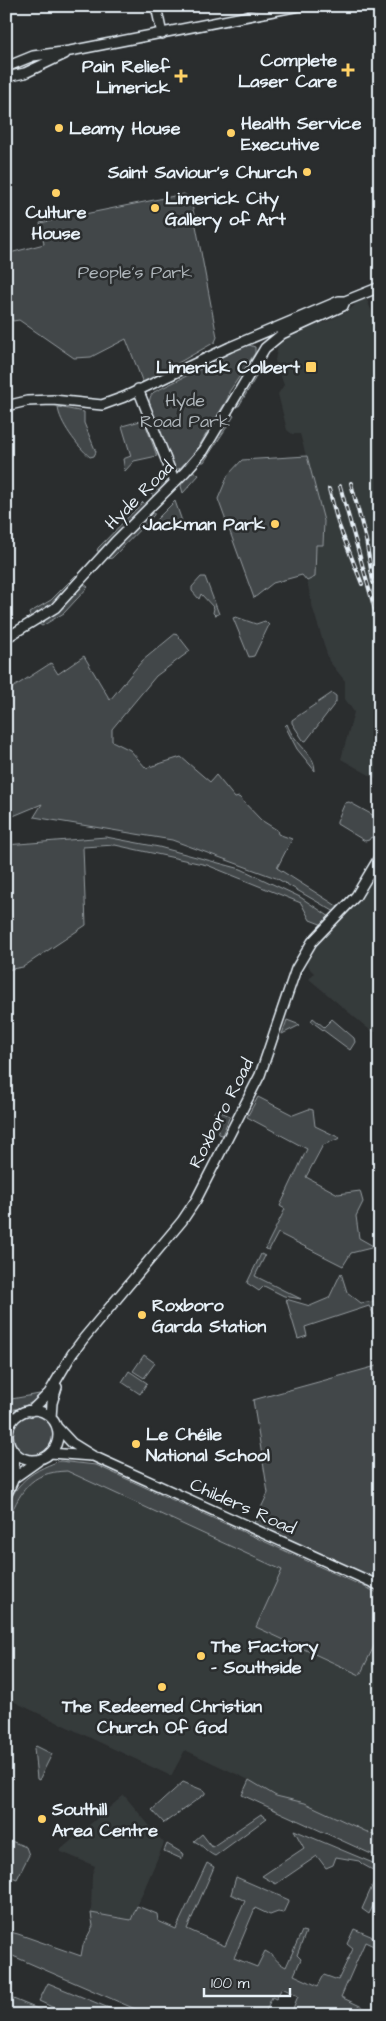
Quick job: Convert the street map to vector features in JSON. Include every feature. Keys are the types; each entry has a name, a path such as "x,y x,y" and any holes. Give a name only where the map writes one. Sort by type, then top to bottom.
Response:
{"main road":[{"path":"156,6 162,34"},
{"path":"6,67 34,56 70,52 298,6"},
{"path":"6,77 32,71 70,52"},
{"path":"6,406 27,401 53,400 102,405 230,347 339,301 345,301 380,287"},
{"path":"252,338 264,344 264,348 282,334 343,306 345,301"},
{"name":"Hyde Road","path":"6,638 55,608 115,542 204,450 264,348"},
{"path":"138,389 175,482"},
{"name":"Roxboro Road","path":"52,1418 53,1398 72,1354 182,1221 196,1200 260,1075 296,969 312,942 356,896 380,856"},
{"name":"Roxboro Road","path":"31,1411 49,1393 64,1370"},
{"path":"6,1414 20,1414 31,1411 42,1412 52,1418 57,1427 56,1444 50,1453 14,1478"},
{"path":"20,1414 10,1425 7,1439 14,1452 26,1460 40,1459"},
{"name":"Childers Road","path":"57,1427 72,1443 93,1456 380,1586"},
{"path":"6,1496 14,1478 14,1452"},
{"name":"Childers Road","path":"50,1453 93,1456"}],"shaded area":[{"path":"366,298 375,319 378,342 380,342 380,395 374,397 380,420 380,781 341,759 354,712 345,699 345,681 329,661 313,609 307,581 315,577 316,544 323,545 324,521 300,434 292,434 287,430 278,394 284,385 275,360 279,341 318,322 324,323 346,312 355,303"},
{"path":"380,864 380,1033 371,1031 309,979 314,973 307,962 318,944 359,897"},
{"path":"67,1471 282,1570 256,1627 360,1675 380,1634 380,1838 305,1803 276,1796 249,1780 185,1750 171,1776 6,1698 6,1524 25,1487 45,1474"},
{"path":"124,1795 164,1843 131,1920 91,1913 92,1874 95,1866 59,1851"}],"green space":[{"name":"People's Park","path":"184,194 191,199 217,337 215,342 143,383 126,339 91,357 74,358 19,320 13,321 6,307 6,254 44,244 40,223"},
{"name":"Hyde Road Park","path":"246,344 255,347 255,353 229,392 228,398 196,451 179,469 174,469 151,410 151,396 154,392 219,360 217,355"},
{"path":"258,368 260,370 239,406 237,406 236,404"},
{"path":"58,407 84,412 84,423 96,452 94,456 90,457 75,441 65,427"},
{"path":"231,413 234,416 204,462 201,462 193,471 199,475 183,493 181,486 184,479"},
{"path":"144,420 157,456 134,461 125,471 123,459 131,456 122,426"},
{"name":"Jackman Park","path":"307,456 324,521 323,545 316,545 315,577 307,581 302,575 273,583 254,598 218,499 228,475 242,460"},
{"path":"164,474 166,482 158,493 153,496 149,491 151,487"},
{"path":"175,501 186,533 151,525"},
{"path":"143,502 146,506 145,509 109,541 102,551 97,551 98,548"},
{"path":"150,511 154,515 112,558 108,559 106,557"},
{"path":"76,575 78,579 58,601 34,617 30,616 29,613 51,600"},
{"path":"201,577 205,577 219,614 215,615 213,613 214,608 201,594 199,599 192,591 192,587"},
{"path":"84,584 88,587 64,613 42,626 39,624"},
{"path":"236,617 256,624 265,621 269,625 254,656 249,657 233,618"},
{"path":"176,633 190,651 156,676 112,729 112,741 130,750 146,768 181,757 210,782 216,775 235,798 239,797 261,820 277,830 278,834 292,839 277,868 340,908 335,912 276,878 172,840 34,817 42,804 6,819 6,692 51,663 58,674 84,656 110,700 142,661"},
{"path":"332,693 336,696 336,702 306,741 303,740 292,720"},
{"path":"287,724 292,735 311,757 315,771 297,749 285,726"},
{"path":"349,802 380,819 380,842 371,837 365,841 337,824 345,803"},
{"path":"106,837 159,847 241,869 300,897 330,917 323,925 310,920 301,903 207,865 115,845 83,847 86,925 23,967 6,970 6,845"},
{"path":"313,1018 324,1027 332,1019 354,1038 355,1042 350,1050 311,1021"},
{"path":"287,1020 300,1025 282,1034"},
{"path":"258,1097 293,1115 309,1109 313,1110 315,1126 340,1138 323,1145 306,1177 338,1194 360,1191 363,1202 356,1216 359,1238 375,1247 351,1253 343,1266 278,1233 269,1250 265,1249 285,1209 280,1206 307,1149 247,1117"},
{"path":"216,1110 230,1116 222,1135 219,1134 214,1112"},
{"path":"261,1254 265,1256 255,1276 301,1299 284,1296 264,1286 259,1291 247,1283"},
{"path":"341,1273 347,1292 361,1303 380,1300 380,1309 374,1315 369,1306 305,1327 307,1336 298,1339 286,1299 310,1306 329,1298"},
{"path":"144,1355 155,1363 144,1378 133,1371"},
{"path":"380,1365 380,1583 253,1525 268,1493 253,1400"},
{"path":"129,1371 147,1383 140,1394 122,1382"},
{"path":"45,1393 22,1407 6,1410 6,1400"},
{"path":"37,1415 45,1418 51,1424 54,1436 51,1448 45,1454 29,1457 21,1454 15,1448 12,1432 15,1424 21,1418"},
{"path":"60,1461 96,1465 380,1594 380,1634 360,1675 256,1627 282,1570 67,1471 43,1475 28,1486 16,1502 6,1524 10,1501 21,1483 38,1470"},
{"path":"36,1746 52,1754 39,1780 37,1779 34,1748"},
{"path":"249,1780 276,1796 305,1803 380,1838 380,1858 242,1795"},
{"path":"183,1782 205,1791 205,1794 164,1823 152,1810"},
{"path":"261,1814 267,1818 215,1856 194,1841 202,1834 212,1847"},
{"path":"294,1830 380,1866 380,1892 369,1914 362,1909 378,1873 359,1861 336,1857 333,1865 326,1868 317,1856 276,1884 262,1876 304,1848"},
{"path":"6,1839 26,1847 29,1855 17,1879 6,1875"},
{"path":"167,1844 184,1854 182,1859 164,1851"},
{"path":"207,1863 214,1867 187,1929 225,1946 245,1901 231,1894 236,1877 289,1900 283,1913 278,1912 270,1915 255,1908 234,1958 257,1967 265,1951 286,1967 302,1931 306,1932 297,1955 301,1959 294,1975 318,1986 324,1975 338,1980 353,1949 347,1944 354,1929 380,1940 380,1949 365,1942 341,1997 375,2013 380,2004 380,2015 297,2015 292,2011 298,1996 282,1988 276,1999 272,1997 264,2015 149,2015 6,1953 6,1931 81,1956 83,1945 93,1926 91,1913 131,1920 137,1906 157,1914 158,1921 176,1929"},
{"path":"48,1983 126,2015 69,2015 39,2001"},
{"path":"6,1996 50,2014 50,2015 6,2015"}],"railway":[{"path":"351,483 366,540 373,582"},
{"path":"340,486 380,628"},
{"path":"329,489 338,523 362,584"}],"place":[{"name":"Complete Laser Care","path":"348,70"},
{"name":"Pain Relief Limerick","path":"181,76"},
{"name":"Leamy House","path":"59,128"},
{"name":"Health Service Executive","path":"231,133"},
{"name":"Saint Saviour's Church","path":"307,172"},
{"name":"Culture House","path":"56,193"},
{"name":"Limerick City Gallery of Art","path":"155,208"},
{"name":"Limerick Colbert","path":"311,367"},
{"name":"Jackman Park","path":"275,524"},
{"name":"Roxboro Garda Station","path":"142,1315"},
{"name":"Le Chéile National School","path":"136,1444"},
{"name":"The Factory - Southside","path":"201,1656"},
{"name":"The Redeemed Christian Church Of God","path":"162,1687"},
{"name":"Southill Area Centre","path":"42,1819"}]}
